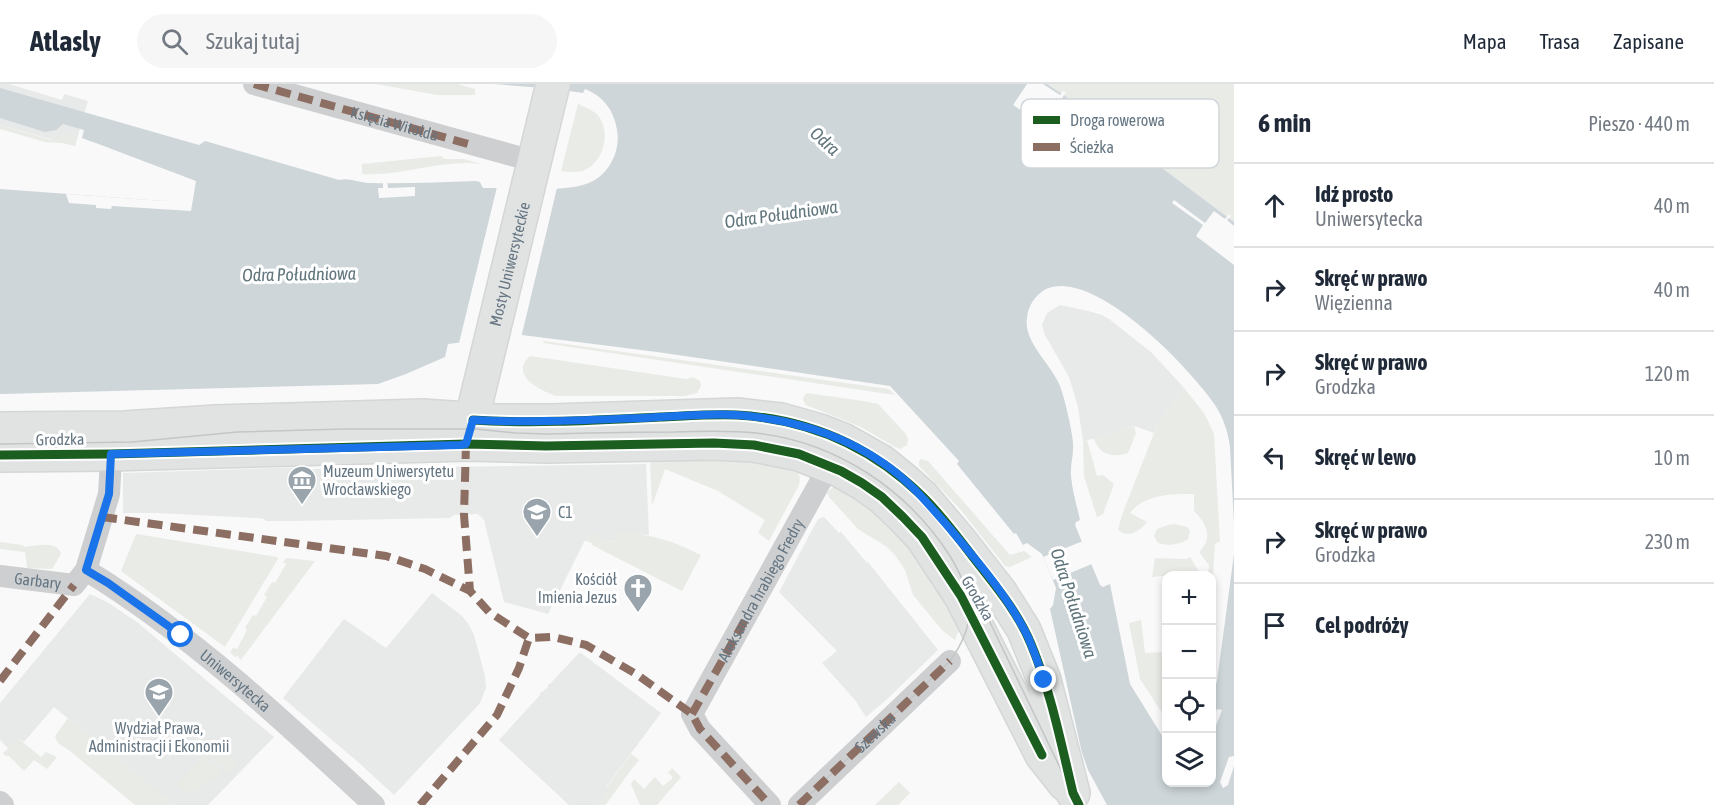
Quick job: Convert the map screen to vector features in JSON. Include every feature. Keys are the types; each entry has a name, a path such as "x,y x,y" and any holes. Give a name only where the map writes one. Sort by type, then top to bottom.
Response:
{"street":[{"name":"Księcia Witolda","path":"254,84 530,174"},
{"name":"Mosty Uniwersyteckie","path":"470,432 552,86"},
{"name":"Grodzka","path":"470,432 552,421 737,415 781,420 820,431 843,440 882,462 922,496 955,535 1000,592 1024,630 1044,680 1076,799"},
{"name":"Grodzka","path":"0,455 112,441 216,422 423,416 470,432 546,446 714,443 754,445 799,454 862,483 882,497 922,537 962,596 1042,755 1076,799"},
{"name":"Grodzka","path":"0,429 112,441"},
{"path":"80,578 109,494 112,441"},
{"name":"Aleksandra hrabiego Fredry","path":"770,805 700,729 692,714 829,466"},
{"name":"Garbary","path":"0,576 80,578"},
{"name":"Uniwersytecka","path":"80,578 108,583 172,629 221,667 307,742 374,805"},
{"name":"Szewska","path":"799,805 950,661"},
{"path":"0,802 3,805"}],"shaded area":[{"path":"0,84 9,84 62,100 64,94 88,101 75,146 0,125"},
{"path":"376,84 457,84 475,89 475,95 437,95"},
{"path":"1047,84 1234,84 1234,222 1162,168 1219,168 1219,99 1070,99"},
{"path":"578,104 594,112 601,120 605,134 603,148 596,161 585,170 561,171"},
{"path":"0,125 51,140 64,133 77,137 75,146 45,142 0,129"},
{"path":"441,156 445,159 464,159 481,164 451,164 391,173 362,174 362,164"},
{"path":"1060,305 1102,315 1109,319 1152,353 1184,388 1158,423 1154,433 1134,426 1083,441 1078,407 1069,377 1045,335 1042,325 1047,313"},
{"path":"544,341 889,389 895,395 543,343"},
{"path":"530,356 686,379 693,377 700,381 701,386 697,393 685,396 557,396 535,386 525,376 524,363"},
{"path":"1184,388 1204,413 1214,434 1220,542 1215,544 1213,571 1208,571 1209,565 1199,552 1204,547 1207,531 1202,520 1194,511 1194,494 1159,496 1143,502 1130,513 1147,522 1130,534 1118,530 1158,423"},
{"path":"807,393 878,404 906,434 907,445 900,449 861,427 806,405 803,400"},
{"path":"1134,426 1136,433 1128,453 1107,454 1100,449 1094,439"},
{"path":"1087,440 1097,476 1103,475 1114,484 1103,514 1097,517 1084,476 1083,441"},
{"path":"921,459 928,461 1010,555 1024,551 1032,557 1010,567 1005,566 960,509 919,466"},
{"path":"650,461 745,461 782,468 798,473 800,478 799,485 769,541 758,533 765,520 718,491 665,469 652,506"},
{"name":"C1","path":"646,464 649,535 615,533 614,542 596,540 597,533 587,536 548,614 504,602 484,520 478,514 454,515 450,518 266,521 258,518 123,513 123,473 308,467 308,469"},
{"path":"840,485 908,537 961,625 955,640 943,631 913,595 905,570 895,555 887,547 858,529 829,497 828,491"},
{"path":"824,517 868,562 938,650 866,717 855,700 822,663 837,651 779,592 818,519"},
{"path":"1174,524 1187,527 1190,531 1188,539 1174,544 1158,543 1154,536 1157,529"},
{"path":"597,532 597,540 613,542 615,532 639,534 669,541 701,555 682,591 584,540 587,536"},
{"path":"136,534 278,559 225,647 121,571"},
{"path":"0,542 25,547 51,545 61,554 52,569 27,568 25,552 0,549"},
{"path":"1190,557 1198,571 1162,571 1162,576 1152,577 1155,558 1186,559"},
{"path":"286,558 315,561 241,660 230,652 233,648 237,649 247,630 245,628 253,615 256,616 267,597 264,595 272,582 275,583 286,564 283,562"},
{"path":"432,593 462,616 469,625 474,635 486,688 480,703 394,795 283,698 344,619 386,648"},
{"name":"Wydział Prawa, Administracji i Ekonomii","path":"90,594 107,602 137,622 274,737 208,805 174,805 54,707 24,742 19,739 9,749 0,740 0,703"},
{"path":"1141,620 1145,653 1162,652 1162,713 1140,679 1129,623"},
{"path":"579,653 661,713 606,787 609,791 597,805 569,805 499,740 540,693 548,687 548,684"},
{"path":"68,718 174,805 135,805 58,743 55,736"},
{"path":"19,739 41,757 46,752 57,757 47,769 34,760 24,771 3,753"},
{"path":"215,744 237,763 228,773 206,753"},
{"path":"631,754 639,760 605,805 597,805 608,791 606,788"},
{"path":"203,756 222,772 189,795 177,784"},
{"path":"672,768 681,777 657,805 640,805 631,784 634,779 644,789 655,777 663,786 672,779 668,773"},
{"path":"899,782 910,793 898,805 875,805"}],"water":[{"path":"494,84 1047,84 1070,99 1021,99 1021,168 1162,168 1234,222 1234,524 1230,447 1223,420 1203,389 1164,347 1140,325 1114,307 1089,293 1066,286 1046,289 1039,294 1029,309 1027,327 1029,336 1062,391 1073,439 1071,476 1080,520 1075,525 1100,585 1103,587 1110,584 1130,684 1162,736 1162,787 1216,787 1216,726 1222,710 1217,709 1216,712 1216,684 1234,554 1234,756 1229,757 1220,782 1223,788 1228,785 1234,766 1234,805 1107,805 1088,770 1082,753 1050,609 1056,588 1042,554 1027,543 1023,545 1016,533 1014,534 957,464 959,461 890,386 522,335 448,344 445,357 378,384 0,394 0,189 163,201 178,200 187,196 189,190 188,181 178,175 82,138 84,130 63,124 56,130 45,132 0,118 0,88 199,145 205,141 339,180 367,183 476,181 480,182 483,188 540,189 570,187 593,181 608,167 614,157 618,138 616,123 610,110 597,96 585,89 583,93"}],"pier":[{"path":"1027,84 1043,84 1060,95 1063,91 1066,92 1062,99 1021,99 1021,110 1013,105"},
{"path":"93,142 196,181 191,211 112,206 111,209 96,208 96,205 69,203 66,194 163,201 184,197 188,190 185,181 92,145"},
{"path":"383,181 387,181 388,188 415,187 415,196 379,198 378,188 383,188"},
{"path":"497,187 557,188 521,338 459,343"},
{"path":"1174,200 1205,223 1214,211 1225,219 1229,214 1231,216 1227,220 1234,226 1234,265 1196,236 1203,225 1172,203"},
{"path":"1083,541 1092,564 1053,580 1043,557"}],"tram line":[{"path":"0,444 132,442 237,432 345,429 476,429 546,434 725,431 786,438 841,458 891,490 933,532 950,556 964,584 970,609 969,621 959,647 950,661 799,805"},
{"path":"970,586 985,612 1078,805"}],"marked path":[{"path":"254,84 472,145"},
{"path":"466,444 464,515 470,591"},
{"path":"102,517 386,556 425,569 470,591 489,612 529,638 553,637 586,645 636,674 692,714 700,729 770,805"},
{"path":"0,681 74,585"},
{"path":"692,714 745,620"},
{"path":"420,805 497,715 519,668 529,638"},
{"path":"799,805 950,661"}],"cycle path":[{"path":"473,420 520,422 737,415 788,422 813,429 859,449 881,462 935,509 997,588 1026,632 1044,680 1073,793 1079,805"},
{"path":"0,455 466,444 546,446 714,443 754,445 799,454 841,471 862,483 882,497 922,537 961,596 1042,755"}],"place":[{"name":"Muzeum Uniwersytetu Wrocławskiego","path":"302,506"},
{"name":"C1","path":"537,538"},
{"name":"Kościół Imienia Jezus","path":"638,614"},
{"name":"Wydział Prawa, Administracji i Ekonomii","path":"159,718"}],"route":[{"path":"181,635 86,570 109,494 111,454 460,445 466,444 473,420 552,421 737,415 781,420 820,431 843,440 882,462 903,479 922,496 1000,592 1028,638 1044,680"}],"water label":[{"name":"Odra","path":"825,141"},
{"name":"Odra Południowa","path":"781,214"},
{"name":"Odra Południowa","path":"299,274"},
{"name":"Odra Południowa","path":"1074,603"}]}
